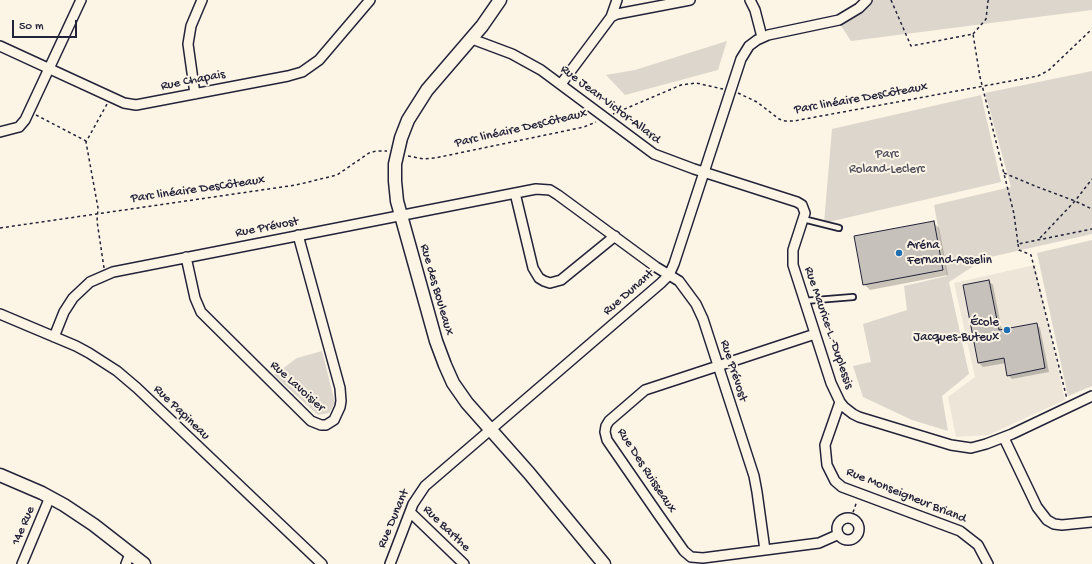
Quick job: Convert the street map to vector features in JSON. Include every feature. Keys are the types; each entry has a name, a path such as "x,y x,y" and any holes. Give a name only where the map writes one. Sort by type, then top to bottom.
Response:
{"street":[{"path":"0,132 19,127 25,120 80,0"},
{"path":"194,94 188,44 191,26 202,0"},
{"name":"Rue Chapais","path":"0,46 110,97 124,103 136,105 302,72 318,60 370,0"},
{"name":"Rue des Bouleaux","path":"500,0 472,39 416,105 404,129 397,154 395,181 396,196 436,341 445,365 461,396 529,473 604,564"},
{"path":"561,84 611,17 617,0"},
{"path":"611,17 617,14 690,0"},
{"path":"750,0 755,10 762,37"},
{"name":"Rue Dunant","path":"390,564 416,497 425,486 669,275 674,264 730,91 743,54 749,46 762,37 839,20 859,8 867,0"},
{"name":"Rue Jean-Victor-Allard","path":"472,39 521,59 561,84 654,154 797,202 804,208"},
{"name":"Rue Prévost","path":"54,336 69,303 84,287 104,275 125,269 540,188 550,190 683,285 698,307 756,483 765,550"},
{"path":"515,193 533,268 539,278 544,281 550,283 561,280 615,236"},
{"name":"Rue Maurice-L.-Duplessis","path":"804,208 805,214 793,250 792,260 831,383 840,402 848,410 859,417 951,445 979,447 1004,438 1092,396"},
{"name":"Rue Lavoisier","path":"186,257 195,298 201,312 206,318 312,421 321,425 326,425 334,420 340,407 340,388 298,235"},
{"name":"Rue Papineau","path":"0,314 89,352 126,378 322,564"},
{"name":"Rue Des Ruisseaux","path":"815,334 642,392 609,421 606,426 606,436 662,520 688,555 694,558 821,542 837,535 846,540 853,539 856,537 859,526 851,518"},
{"name":"Rue Monseigneur Briand","path":"840,402 827,437 825,452 827,465 832,477 838,484 860,494 960,531 978,545 988,564"},
{"path":"1004,438 1038,507 1047,520 1057,525 1092,522"},
{"path":"0,475 50,498 86,520 128,559 144,564"},
{"name":"14e Rue","path":"22,564 50,498"},
{"name":"Rue Barthe","path":"410,512 464,564"},
{"path":"837,535 836,528 840,521 851,518"}],"lane":[{"path":"803,219 838,228"},
{"path":"804,301 853,297"}],"path":[{"path":"890,0 911,46 973,34 986,19 989,0"},
{"name":"Parc linéaire DesCôteaux","path":"0,228 296,185 337,175 369,153 381,151 424,159 435,158 584,127 681,85 692,83 741,94 752,99 779,119 788,122 1033,77 1042,74 1058,62 1092,29"},
{"path":"973,34 980,77 1014,214 1019,250 1031,255 1070,406"},
{"path":"104,275 97,221 98,208 86,142 110,97"},
{"path":"29,112 86,142"},
{"path":"1004,173 1092,209"},
{"path":"1039,239 1075,201 1092,179"},
{"path":"1018,244 1092,229"},
{"path":"851,518 860,494"}],"shaded area":[{"name":"École Jacques-Buteux","path":"1035,265 1065,400 988,435 956,437 948,397 975,377 954,283"}],"green space":[{"path":"859,0 1092,0 1092,10 851,41 838,21"},
{"path":"727,41 718,70 625,95 606,75 635,70"},
{"path":"1092,71 1092,234 986,258 949,282 969,374 942,396 948,431 912,420 863,397 853,366 871,362 863,324 907,310 904,286 947,276 934,205 1011,187 985,93"},
{"name":"Parc Roland-Leclerc","path":"981,95 1001,182 824,223 832,129"},
{"path":"1092,240 1092,386 1068,396 1037,253"},
{"path":"322,351 335,403 329,413 318,415 274,375 297,358"}],"building":[{"name":"Aréna Fernand-Asselin","path":"934,221 943,270 863,285 854,236"},
{"path":"989,280 999,330 1037,323 1045,368 1007,376 1004,358 978,363 963,285"}],"place":[{"name":"Aréna Fernand-Asselin","path":"899,253"},
{"name":"École Jacques-Buteux","path":"1007,330"}]}
